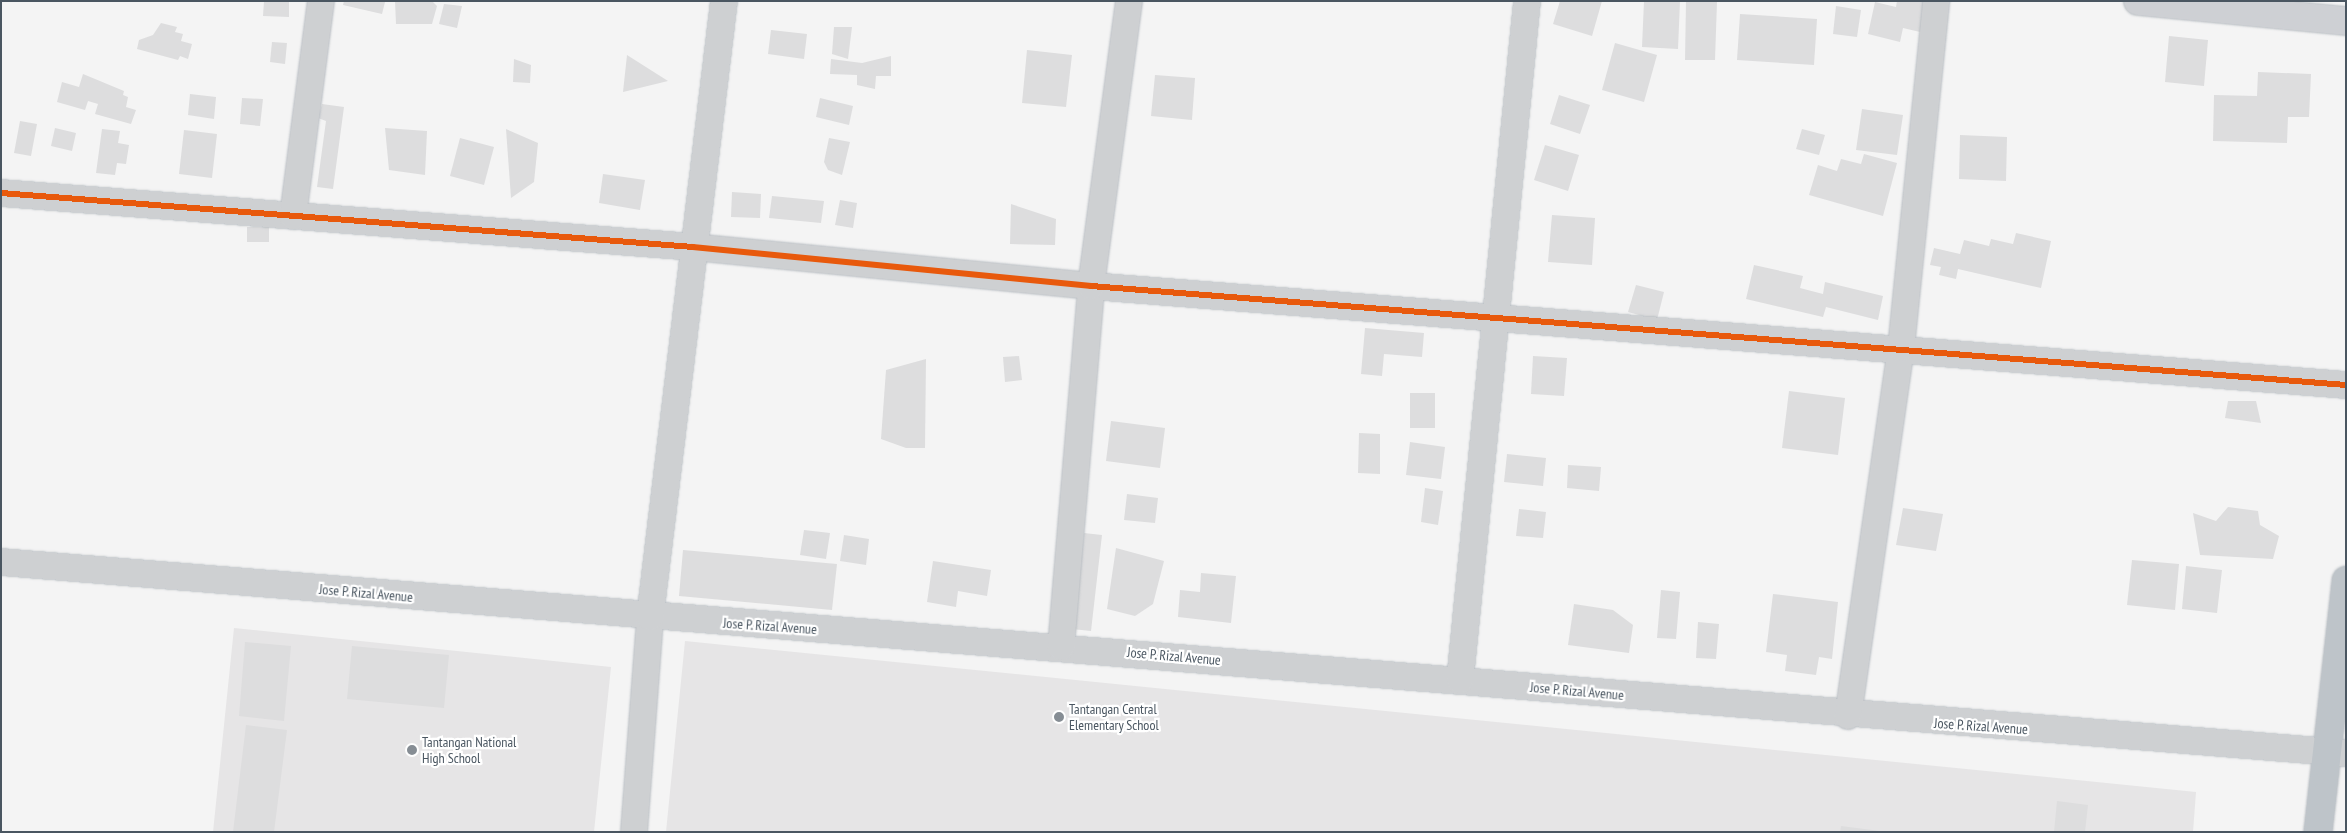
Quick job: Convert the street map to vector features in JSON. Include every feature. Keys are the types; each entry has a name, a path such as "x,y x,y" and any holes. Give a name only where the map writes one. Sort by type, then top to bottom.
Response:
{"highway":[{"path":"2318,832 2336,752 2346,581"}],"street":[{"path":"293,216 321,1"},
{"path":"634,832 650,617 671,471 693,247 724,1"},
{"path":"1062,647 1091,286 1130,1"},
{"path":"1460,680 1527,1"},
{"path":"1848,716 1901,348 1936,1"},
{"path":"2138,1 2346,21"},
{"path":"1,193 693,247 1091,286 1901,348 2346,385"},
{"name":"Jose P. Rizal Avenue","path":"1,562 650,617 1062,647 1460,680 1848,716 2336,752"}],"shaded area":[{"name":"Tantangan National High School","path":"234,628 611,667 594,832 213,832"},
{"name":"Tantangan Central Elementary School","path":"685,641 2196,792 2193,832 666,832"}],"building":[{"path":"264,1 289,1 289,17 263,16"},
{"path":"344,1 385,2 382,14 343,5"},
{"path":"395,1 432,1 437,6 432,24 396,24"},
{"path":"1560,1 1602,1 1592,36 1553,24"},
{"path":"1644,1 1680,1 1678,49 1642,47"},
{"path":"1686,1 1717,2 1715,60 1685,60"},
{"path":"1897,1 1927,1 1920,32 1903,28 1900,42 1868,34 1875,2 1896,7"},
{"path":"444,4 462,6 457,28 439,24"},
{"path":"1836,6 1861,10 1857,37 1833,34"},
{"path":"1740,14 1817,19 1814,65 1737,60"},
{"path":"161,23 177,27 175,32 183,34 181,41 192,44 188,59 180,56 178,60 137,49 139,40 153,35"},
{"path":"834,27 852,27 848,59 832,54"},
{"path":"771,30 807,34 804,59 768,54"},
{"path":"2169,36 2208,40 2204,86 2165,82"},
{"path":"272,42 287,43 285,64 270,62"},
{"path":"1615,43 1657,55 1644,102 1602,90"},
{"path":"1027,50 1072,55 1066,107 1022,103"},
{"path":"627,55 668,81 623,92"},
{"path":"891,56 891,76 876,76 875,89 857,85 857,75 830,74 831,59 862,63"},
{"path":"514,59 531,65 530,83 513,82"},
{"path":"2258,72 2311,74 2309,117 2288,117 2287,143 2213,141 2214,95 2257,96"},
{"path":"83,74 124,91 123,95 128,97 126,107 136,110 131,124 95,114 98,104 88,101 85,110 57,102 62,82 79,87"},
{"path":"1155,75 1195,78 1192,120 1151,116"},
{"path":"190,94 216,97 214,119 188,115"},
{"path":"1559,95 1590,105 1580,134 1550,124"},
{"path":"242,98 263,99 260,126 240,124"},
{"path":"820,98 853,106 849,125 816,117"},
{"path":"322,104 344,107 333,189 317,187 326,121 318,118"},
{"path":"1862,109 1903,115 1897,155 1856,150"},
{"path":"20,121 37,124 31,156 14,153"},
{"path":"55,128 76,133 72,151 51,146"},
{"path":"385,128 427,131 425,175 389,170"},
{"path":"102,129 120,131 118,143 129,145 126,164 117,163 115,175 96,173"},
{"path":"506,129 538,143 534,182 511,198"},
{"path":"1802,129 1825,135 1819,155 1796,149"},
{"path":"184,130 217,134 212,178 179,174"},
{"path":"1960,135 2007,137 2006,181 1959,179"},
{"path":"460,138 494,147 484,185 450,176"},
{"path":"829,138 850,142 842,175 828,170 824,162"},
{"path":"1545,145 1579,155 1568,191 1534,180"},
{"path":"1864,154 1897,163 1883,216 1809,195 1818,165 1837,171 1841,159 1861,164"},
{"path":"603,174 645,180 640,210 599,203"},
{"path":"732,192 761,194 760,218 731,217"},
{"path":"772,196 824,201 821,223 769,218"},
{"path":"840,200 857,203 853,228 835,225"},
{"path":"1011,204 1056,219 1055,245 1010,244"},
{"path":"1552,215 1595,218 1592,265 1548,262"},
{"path":"247,227 269,227 269,242 247,242"},
{"path":"2016,233 2051,241 2041,288 1958,269 1956,279 1939,275 1941,267 1930,265 1934,248 1960,254 1964,240 1989,246 1991,239 2013,244"},
{"path":"1754,265 1803,276 1800,288 1823,294 1825,282 1883,296 1878,320 1826,307 1823,317 1746,299"},
{"path":"1636,285 1664,292 1657,320 1628,312"},
{"path":"1365,328 1424,333 1422,357 1384,354 1382,376 1361,374"},
{"path":"1019,356 1022,380 1005,382 1003,357"},
{"path":"1533,356 1567,358 1564,396 1531,394"},
{"path":"926,359 925,448 906,448 881,439 886,370"},
{"path":"1789,391 1845,398 1838,455 1782,448"},
{"path":"1410,393 1435,393 1435,428 1410,428"},
{"path":"2228,401 2256,401 2261,423 2225,418"},
{"path":"1111,421 1165,428 1160,468 1106,461"},
{"path":"1359,433 1380,434 1380,474 1358,473"},
{"path":"1410,442 1445,447 1441,479 1406,475"},
{"path":"1507,454 1546,458 1543,486 1504,482"},
{"path":"1568,465 1601,467 1599,491 1567,488"},
{"path":"1425,488 1443,491 1438,525 1421,522"},
{"path":"1127,494 1158,498 1155,523 1124,520"},
{"path":"2228,507 2258,511 2260,525 2279,536 2273,559 2200,555 2193,513 2216,521"},
{"path":"1903,508 1943,514 1936,551 1896,545"},
{"path":"1519,509 1546,512 1543,538 1516,536"},
{"path":"804,530 830,533 826,559 800,555"},
{"path":"1084,533 1102,535 1091,631 1072,629"},
{"path":"844,535 869,539 866,565 840,561"},
{"path":"1116,548 1164,561 1153,604 1135,616 1107,609"},
{"path":"683,550 837,564 832,610 679,596"},
{"path":"2132,560 2179,564 2175,610 2127,605"},
{"path":"933,561 991,570 987,596 958,591 956,607 927,602"},
{"path":"2186,566 2222,570 2217,613 2182,609"},
{"path":"1201,573 1236,576 1231,623 1178,617 1180,590 1200,592"},
{"path":"1661,590 1680,592 1676,639 1657,638"},
{"path":"1773,594 1838,602 1832,659 1819,657 1816,675 1785,671 1787,655 1766,652"},
{"path":"1574,604 1613,610 1633,625 1629,653 1568,645"},
{"path":"1698,622 1719,624 1716,659 1696,658"},
{"path":"245,642 291,646 284,721 239,716"},
{"path":"352,646 449,655 444,708 347,699"},
{"path":"246,725 287,730 274,832 233,832"},
{"path":"2057,801 2088,805 2085,832 2054,832"},
{"path":"1841,826 1880,831 1880,832 1840,832"}],"cycle path":[{"path":"1,193 693,247 1091,286 2346,385"}],"place":[{"name":"Tantangan Central Elementary School","path":"1059,717"},
{"name":"Tantangan National High School","path":"412,750"}]}
